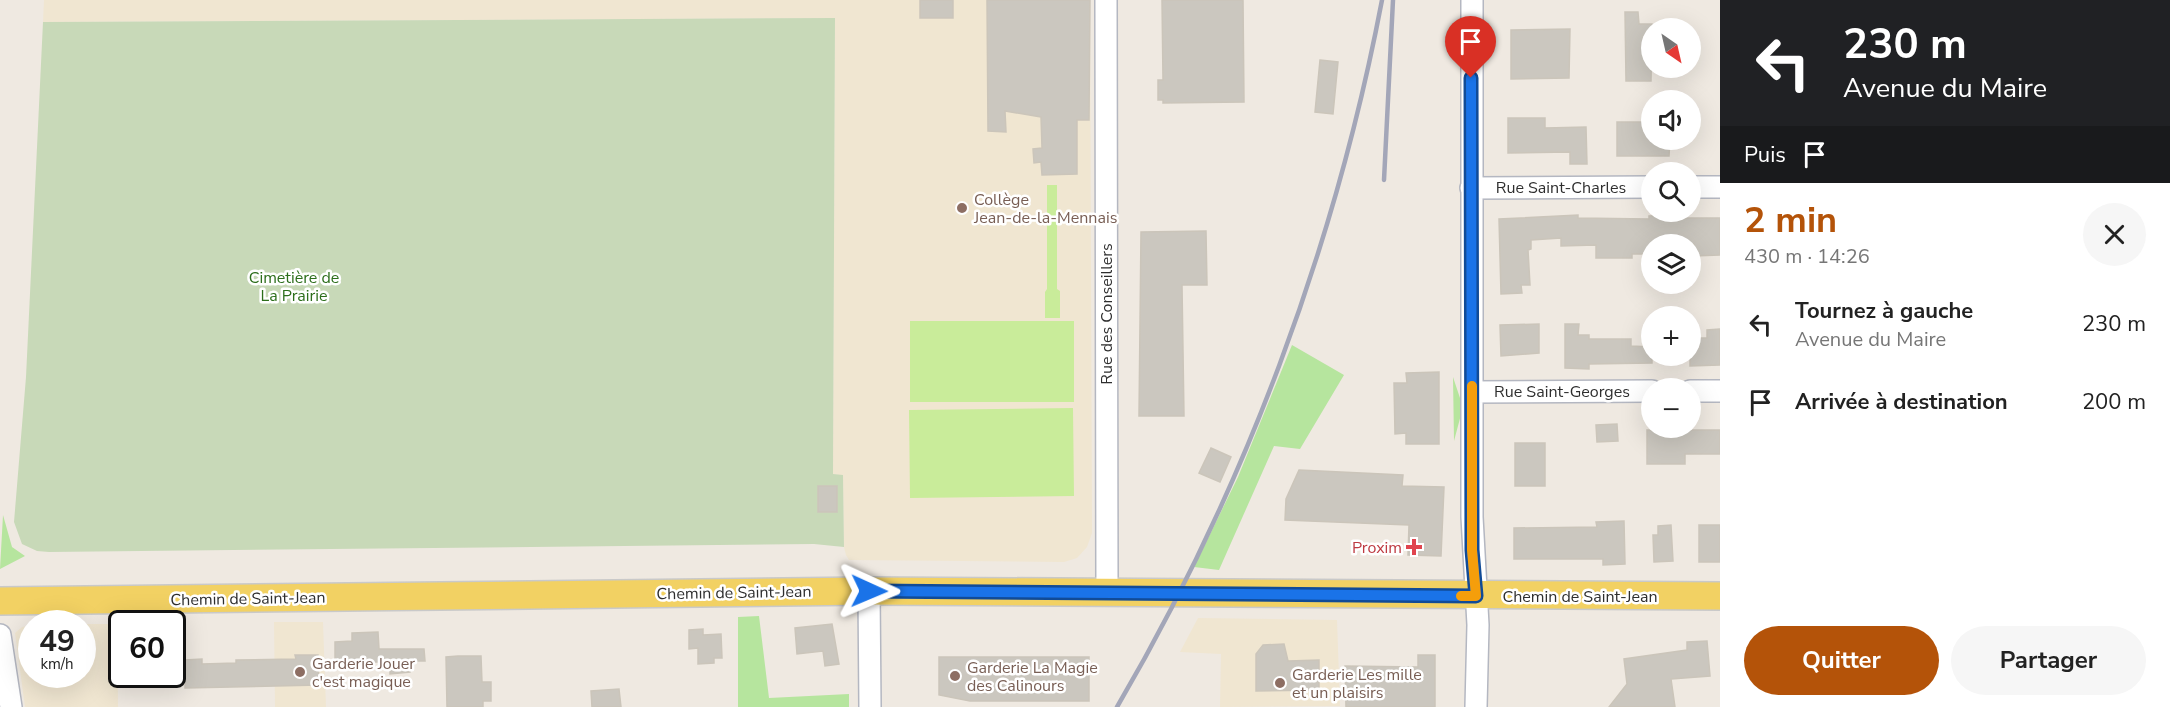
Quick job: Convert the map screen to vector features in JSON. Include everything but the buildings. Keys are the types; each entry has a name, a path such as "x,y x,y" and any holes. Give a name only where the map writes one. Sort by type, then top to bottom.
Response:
{"main road":[{"name":"Chemin de Saint-Jean","path":"0,601 869,591 1720,596"}],"street":[{"name":"Rue des Conseillers","path":"1106,0 1107,593"},
{"path":"1472,0 1472,550 1476,596 1476,707"},
{"name":"Rue Saint-Charles","path":"1471,188 1641,187"},
{"path":"1701,187 1720,187"},
{"name":"Rue Saint-Georges","path":"1472,392 1641,391"},
{"path":"1701,391 1720,391"},
{"path":"869,591 870,707"},
{"path":"0,635 11,707"}],"shaded area":[{"name":"Collège Jean-de-la-Mennais","path":"44,0 1090,0 1092,533 1087,547 1077,558 1064,562 849,560 846,555 843,476 833,474 835,18 43,22"},
{"name":"Garderie Les mille et un plaisirs","path":"1198,618 1337,620 1340,706 1220,707 1221,654 1180,652"},
{"name":"Garderie Jouer c'est magique","path":"274,622 323,622 326,707 275,707"},
{"path":"96,624 108,624 108,688 118,688 118,707 25,707 22,688 96,688"},
{"path":"18,630 18,655 15,633"}],"green space":[{"name":"Cimetière de La Prairie","path":"835,18 833,474 843,475 844,547 814,544 49,552 37,551 22,544 14,522 26,377 43,22"},
{"path":"1047,185 1057,185 1057,289 1060,291 1060,318 1045,318"},
{"path":"910,321 1074,321 1074,402 910,402"},
{"path":"1292,345 1344,375 1300,449 1274,446 1219,570 1194,567 1238,477"},
{"path":"1453,377 1463,407 1454,441"},
{"path":"1073,408 1074,496 910,498 909,410"},
{"path":"3,515 12,547 25,556 0,569"},
{"path":"759,616 769,698 849,694 849,707 738,707 738,617"}],"railway":[{"path":"1117,707 1163,624 1205,540 1244,453 1279,365 1311,275 1339,184 1382,0"},
{"path":"1384,180 1393,0"}],"slow traffic":[{"path":"1461,596 1476,596 1472,561 1472,386"}],"place":[{"name":"Collège Jean-de-la-Mennais","path":"962,208"},
{"name":"Proxim","path":"1414,547"},
{"name":"Garderie Jouer c'est magique","path":"300,672"},
{"name":"Garderie La Magie des Calinours","path":"955,676"},
{"name":"Garderie Les mille et un plaisirs","path":"1280,683"}],"route":[{"path":"869,591 1476,596 1472,561 1471,78"}]}
